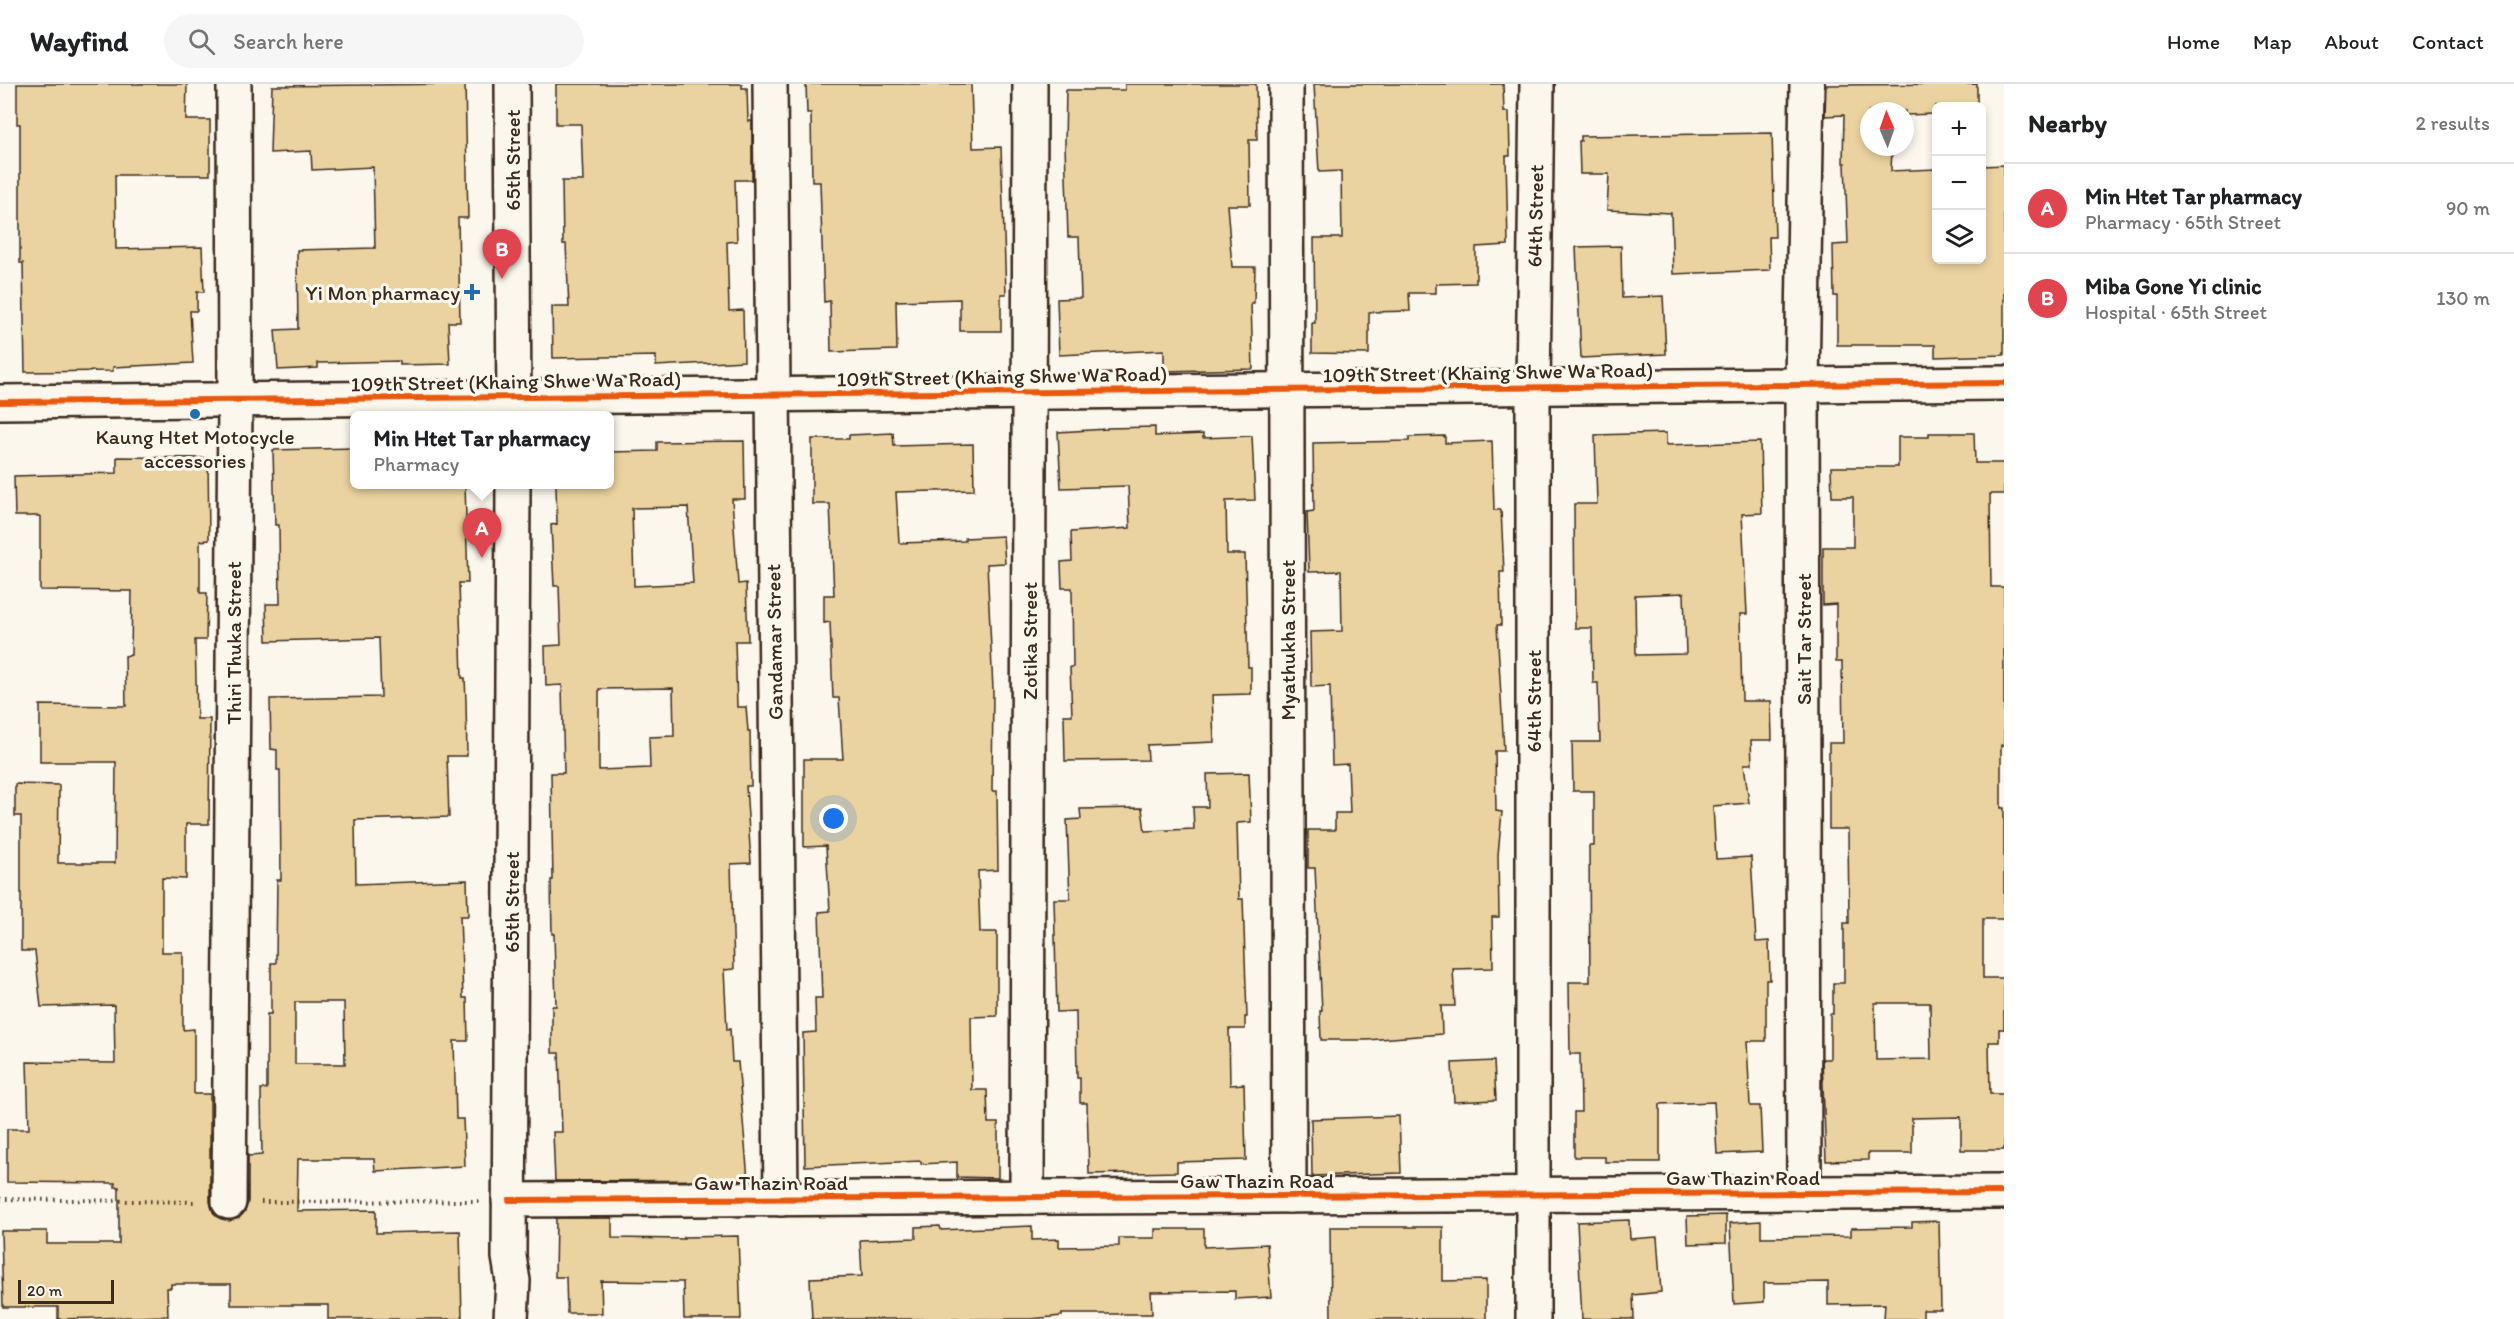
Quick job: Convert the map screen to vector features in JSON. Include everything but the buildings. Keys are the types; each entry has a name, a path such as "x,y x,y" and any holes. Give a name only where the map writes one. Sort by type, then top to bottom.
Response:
{"street":[{"name":"Thiri Thuka Street","path":"229,1202 235,400 234,84"},
{"name":"65th Street","path":"512,84 514,407"},
{"name":"Gandamar Street","path":"770,84 771,395 781,1199"},
{"name":"Zotika Street","path":"1027,1197 1030,84"},
{"name":"Myathukha Street","path":"1286,84 1289,1196"},
{"name":"64th Street","path":"1533,1319 1533,388 1537,84"},
{"name":"Sait Tar Street","path":"1804,1193 1802,385 1807,84"},
{"name":"109th Street (Khaing Shwe Wa Road)","path":"0,402 235,400 514,407 771,395 2004,383"},
{"name":"65th Street","path":"511,1319 513,1281 509,1257 509,1200 513,489"},
{"name":"Gaw Thazin Road","path":"509,1200 2004,1192"}],"cycle path":[{"path":"0,402 2004,383"},
{"path":"509,1200 2004,1192"}],"place":[{"name":"Miba Gone Yi clinic","path":"502,279"},
{"name":"Yi Mon pharmacy","path":"472,292"},
{"name":"Kaung Htet Motocycle accessories","path":"195,414"},
{"name":"Min Htet Tar pharmacy","path":"482,558"}]}
